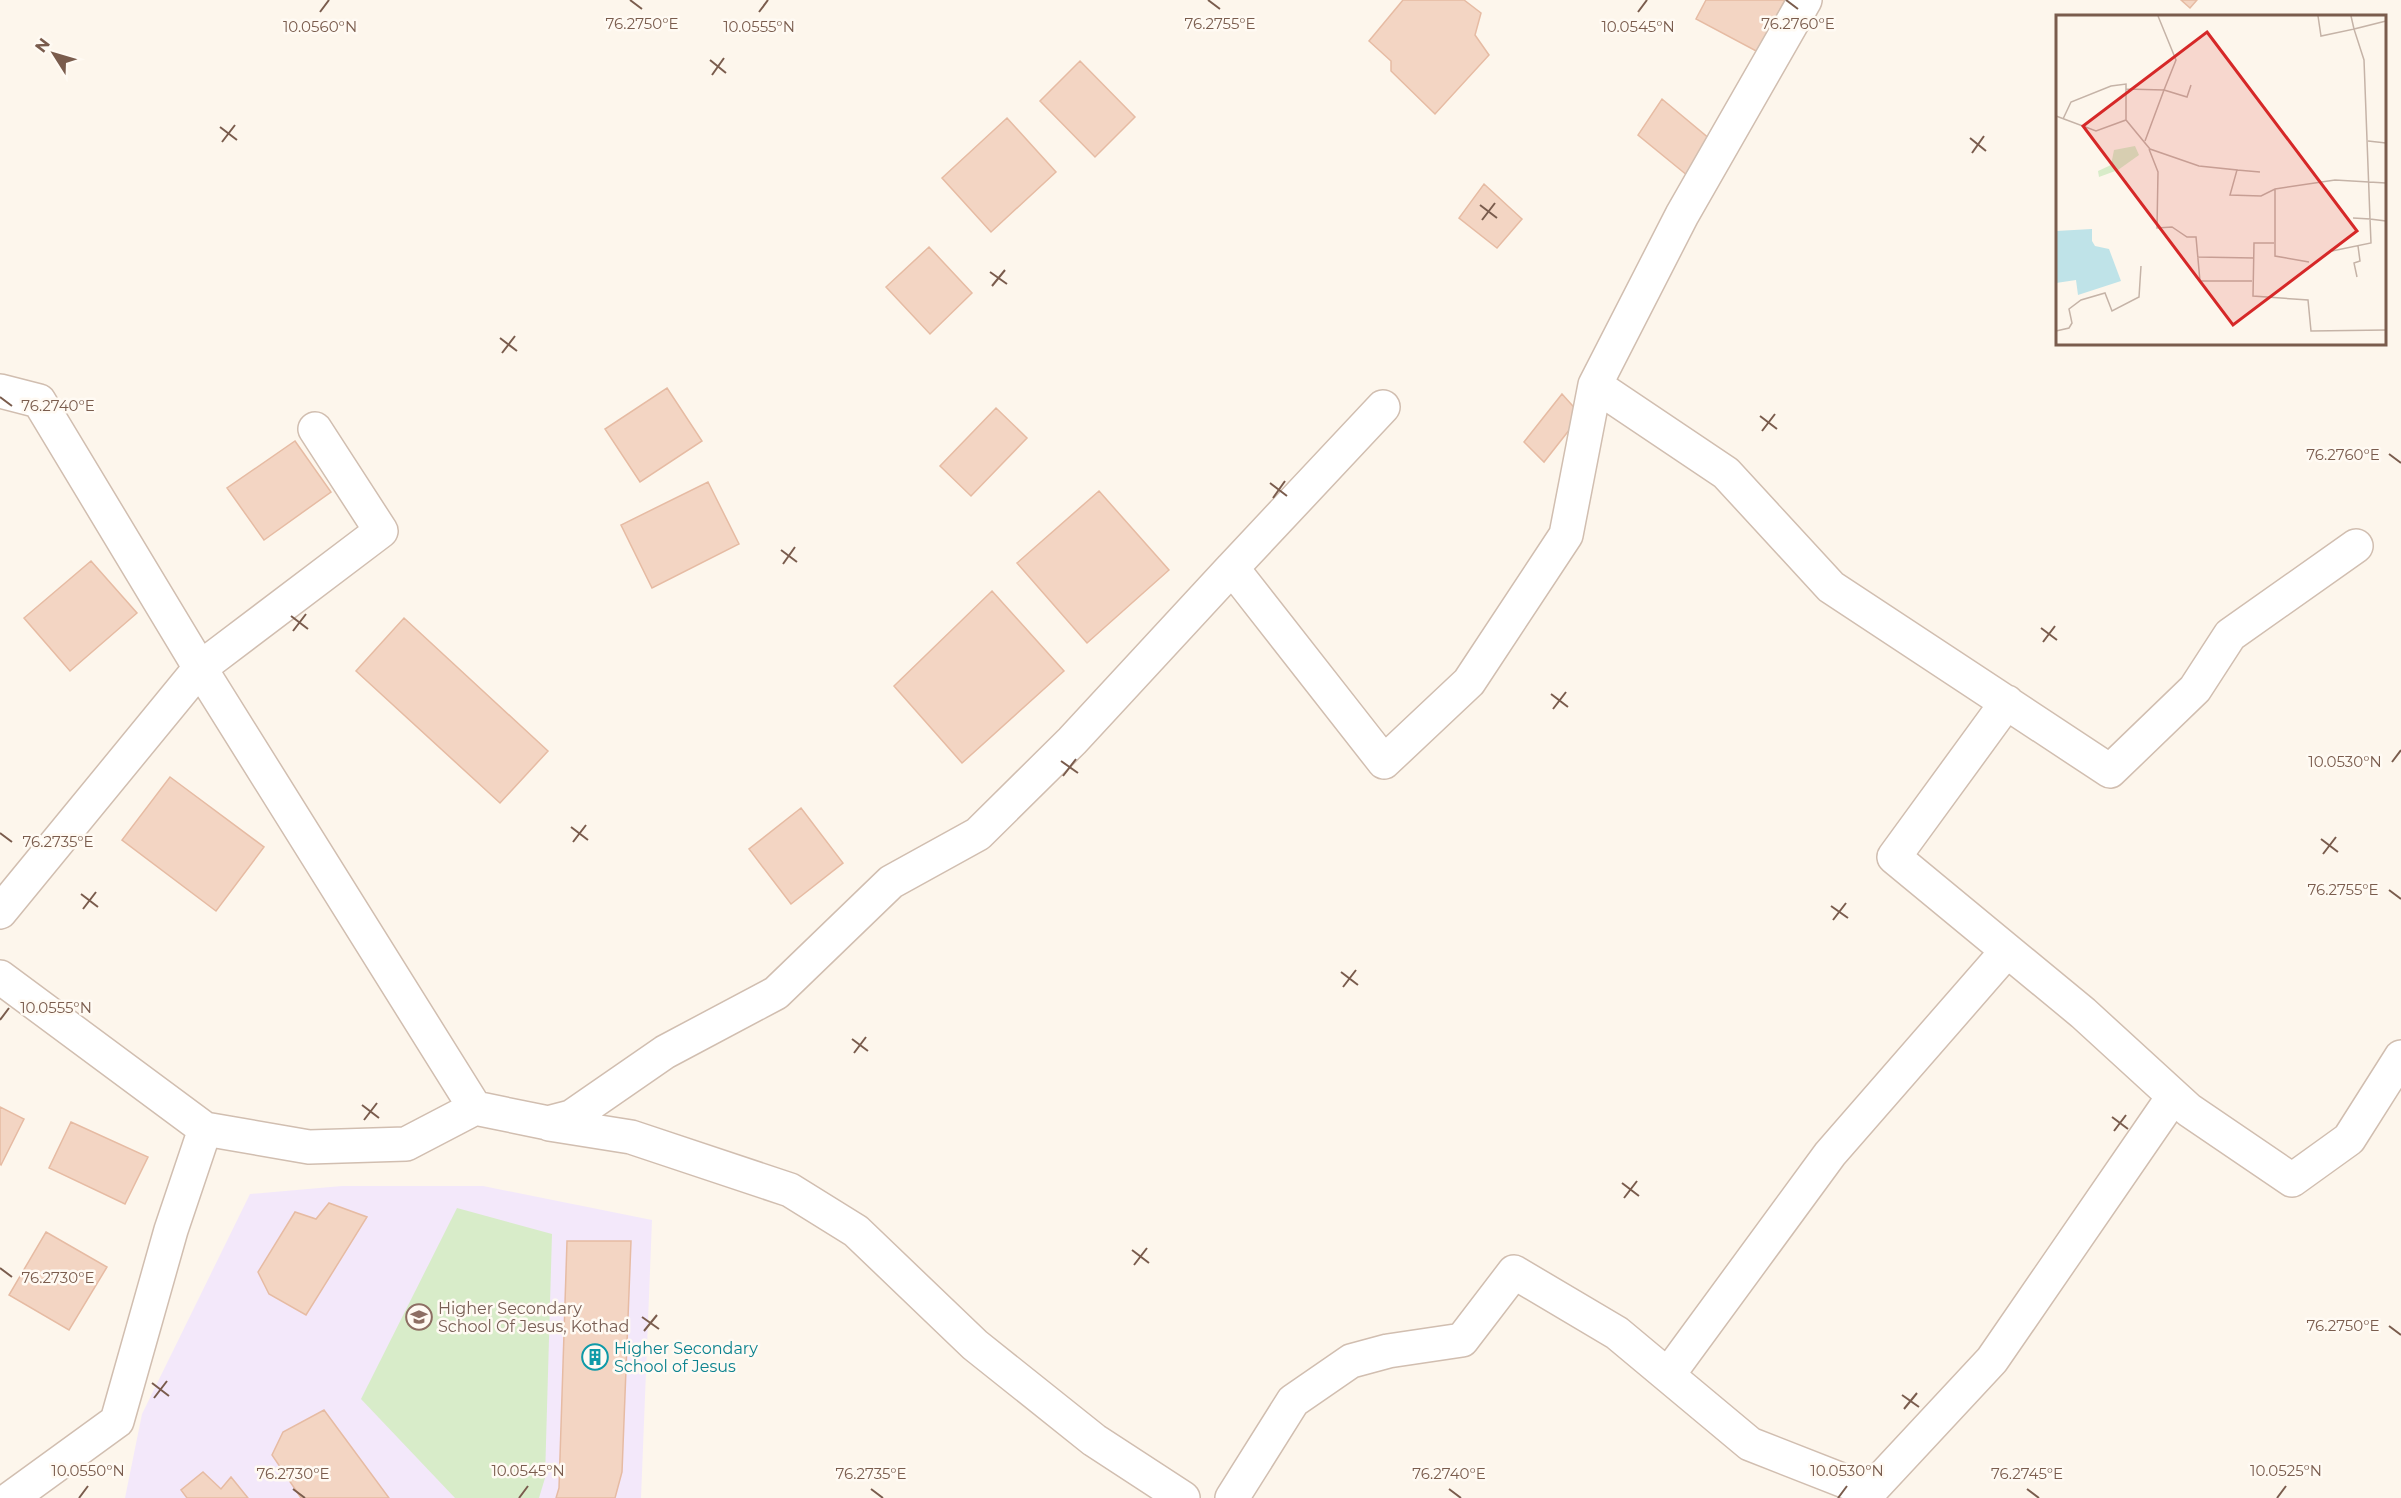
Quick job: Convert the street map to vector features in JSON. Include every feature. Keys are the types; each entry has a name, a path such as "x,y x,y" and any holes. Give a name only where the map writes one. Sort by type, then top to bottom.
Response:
{"street":[{"path":"1232,568 1384,762 1469,682 1566,535 1595,385 1682,215 1805,0"},
{"path":"1595,385 1726,473 1831,587 2110,771 2195,689 2230,635 2356,546"},
{"path":"0,391 39,401 200,668 475,1108"},
{"path":"548,1123 571,1117 665,1052 776,993 891,882 978,834 1072,741 1383,407"},
{"path":"0,912 200,668 381,531 315,429"},
{"path":"2007,702 1894,857 2083,1013 2188,1110 2292,1180 2349,1139 2401,1057"},
{"path":"1668,1375 1830,1154 2007,951"},
{"path":"0,977 205,1129 309,1147 406,1144 475,1108 631,1137 790,1190 856,1231 975,1345 1094,1440 1183,1498"},
{"path":"1232,1498 1293,1401 1352,1361 1388,1351 1462,1340 1514,1272 1617,1333 1750,1444 1870,1491 1992,1359 2173,1096"},
{"path":"11,1498 117,1421 168,1241 205,1129"}],"shaded area":[{"name":"Higher Secondary School Of Jesus, Kothad","path":"342,1186 483,1186 652,1220 641,1498 125,1498 142,1414 250,1194"}],"green space":[{"path":"457,1208 552,1234 545,1478 539,1498 455,1498 361,1399"}],"building":[{"path":"1403,0 1464,0 1481,13 1475,35 1489,55 1435,114 1391,71 1391,61 1369,41"},
{"path":"1706,0 1785,0 1758,52 1696,19"},
{"path":"2181,0 2197,0 2190,8"},
{"path":"1080,61 1135,117 1095,157 1040,101"},
{"path":"1662,99 1711,140 1688,176 1638,135"},
{"path":"1007,118 1056,172 991,232 942,178"},
{"path":"1484,184 1522,219 1497,248 1459,218"},
{"path":"929,247 972,293 930,334 886,287"},
{"path":"667,388 702,441 640,482 605,429"},
{"path":"1562,394 1581,415 1544,462 1524,442"},
{"path":"996,408 1027,438 971,496 940,466"},
{"path":"295,441 331,492 264,540 227,488"},
{"path":"708,482 739,544 652,588 621,525"},
{"path":"1099,491 1169,570 1087,643 1017,563"},
{"path":"91,561 137,613 70,671 24,618"},
{"path":"992,591 1064,671 962,763 894,686"},
{"path":"404,618 548,751 500,803 356,671"},
{"path":"170,777 264,847 216,911 122,840"},
{"path":"801,808 843,863 791,904 749,849"},
{"path":"0,1107 24,1119 1,1165 0,1164"},
{"path":"71,1122 148,1157 125,1204 49,1168"},
{"path":"329,1203 367,1217 306,1315 269,1294 258,1272 295,1212 316,1219"},
{"path":"46,1232 107,1267 69,1330 9,1295"},
{"name":"Higher Secondary School of Jesus","path":"567,1241 631,1241 622,1472 615,1498 556,1498 559,1488"},
{"path":"324,1410 389,1498 301,1498 272,1455 283,1432"},
{"path":"203,1472 221,1489 231,1477 248,1498 187,1498 181,1490"}],"place":[{"name":"Higher Secondary School Of Jesus, Kothad","path":"419,1317"},
{"name":"Higher Secondary School of Jesus","path":"595,1357"}]}
